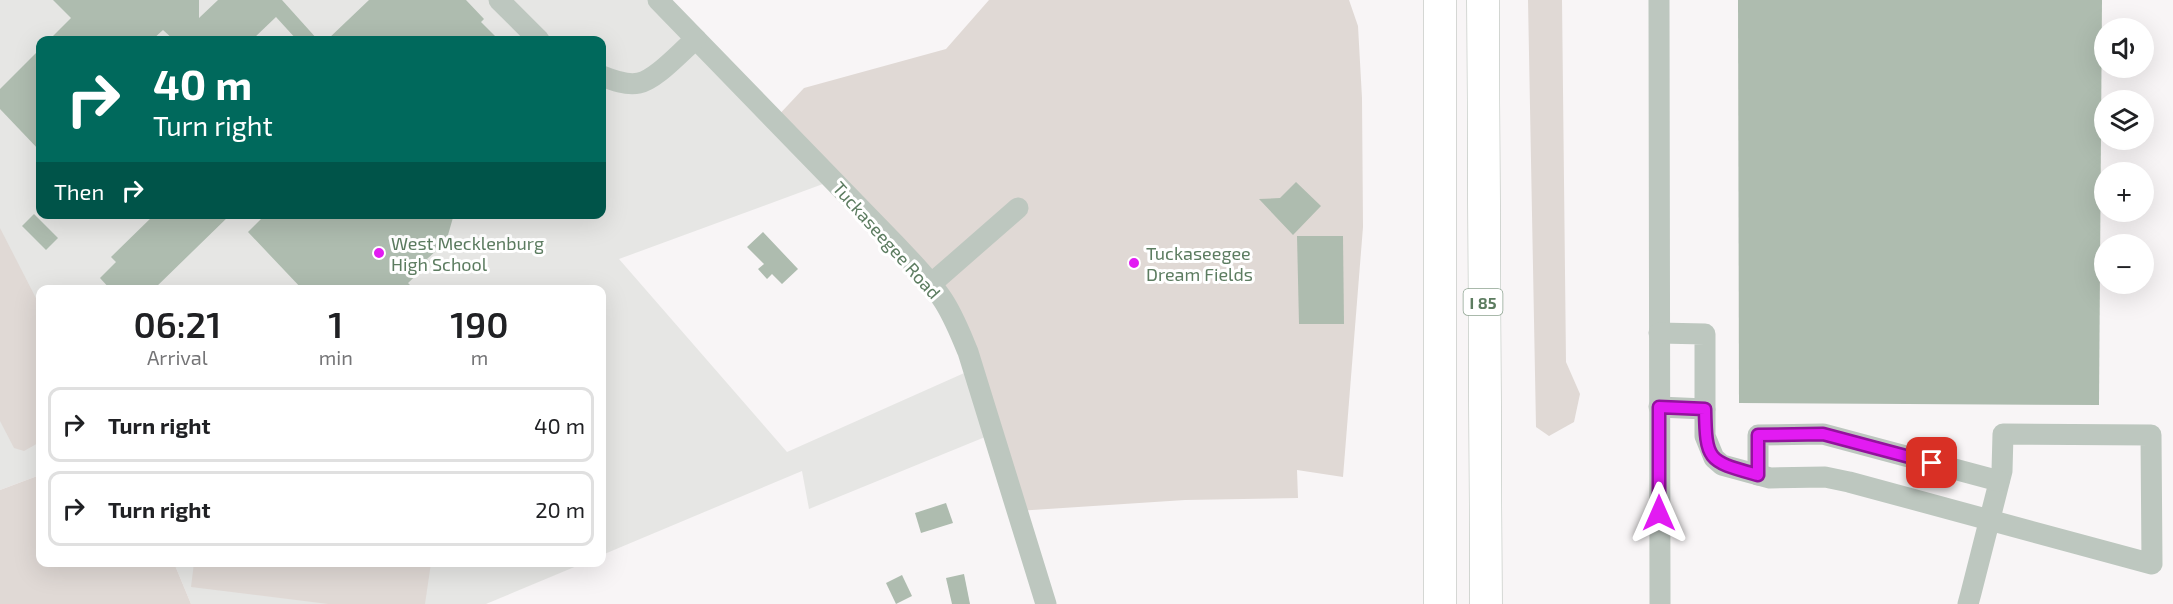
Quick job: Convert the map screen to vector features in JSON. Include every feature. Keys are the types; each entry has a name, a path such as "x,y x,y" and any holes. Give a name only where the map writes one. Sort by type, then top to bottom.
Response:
{"highway":[{"name":"I 85","path":"1440,0 1440,604"},
{"name":"I 85","path":"1483,0 1486,604"}],"street":[{"path":"499,0 535,36"},
{"name":"Tuckaseegee Road","path":"658,0 895,244 942,298 968,352 1046,604"},
{"path":"1659,0 1660,604"},
{"path":"606,77 637,84 648,79 696,39"},
{"path":"931,284 1018,208"},
{"path":"1659,333 1705,334 1705,436 1714,458 1722,465 1770,478 1825,477 1989,521 2152,564 2151,435 2003,434 2002,471 1999,481 1989,521 1968,604"},
{"path":"1659,407 1705,409"},
{"path":"1758,475 1758,435 1823,434 1999,481"}],"shaded area":[{"path":"0,0 655,0 831,181 619,259 787,452 971,370 990,435 809,509 802,471 606,553 606,285 36,285 36,476 0,490"},
{"name":"Tuckaseegee Dream Fields","path":"989,0 1349,0 1358,26 1362,98 1363,227 1343,477 1297,470 1298,498 1185,500 1017,511 942,298 774,120 804,88 946,49"},
{"path":"1528,0 1562,0 1566,362 1580,394 1574,422 1549,436 1536,427"},
{"path":"0,228 36,298 36,444 24,451 14,448 0,421"},
{"path":"36,476 36,567 176,567 191,604 0,604 0,490"},
{"path":"176,567 574,567 486,604 191,604"},
{"path":"193,567 430,567 425,604 328,604 191,587"}],"building":[{"path":"53,0 199,0 199,18 218,0 282,0 314,36 293,36 276,17 256,36 170,36 163,30 156,36 53,36 71,18"},
{"path":"369,0 466,0 484,19 481,22 495,36 331,36"},
{"path":"1738,0 2102,0 2102,18 2094,18 2094,78 2101,78 2101,90 2094,90 2094,150 2101,150 2101,162 2094,162 2094,222 2100,222 2100,234 2094,234 2094,294 2100,294 2099,405 1739,403"},
{"path":"36,53 36,147 0,109 0,89"},
{"path":"1296,182 1321,206 1293,235 1259,199 1280,198"},
{"path":"34,214 36,219 39,219 58,238 46,250 22,226"},
{"path":"150,219 226,219 158,285 106,285 100,278 116,262 111,257"},
{"path":"261,219 453,219 446,242 427,259 430,262 408,283 410,285 298,285 248,232"},
{"path":"763,232 798,269 782,284 772,274 767,279 758,269 764,264 747,247"},
{"path":"1297,236 1343,236 1344,324 1299,324"},
{"path":"946,503 953,523 921,533 915,513"},
{"path":"964,574 970,604 952,604 946,578"},
{"path":"902,575 912,596 896,604 886,583"}],"place":[{"name":"West Mecklenburg High School","path":"379,253"},
{"name":"Tuckaseegee Dream Fields","path":"1134,263"}],"route":[{"path":"1659,513 1659,407 1705,409 1705,436 1714,458 1722,465 1758,475 1758,435 1823,434 1932,463"}]}
